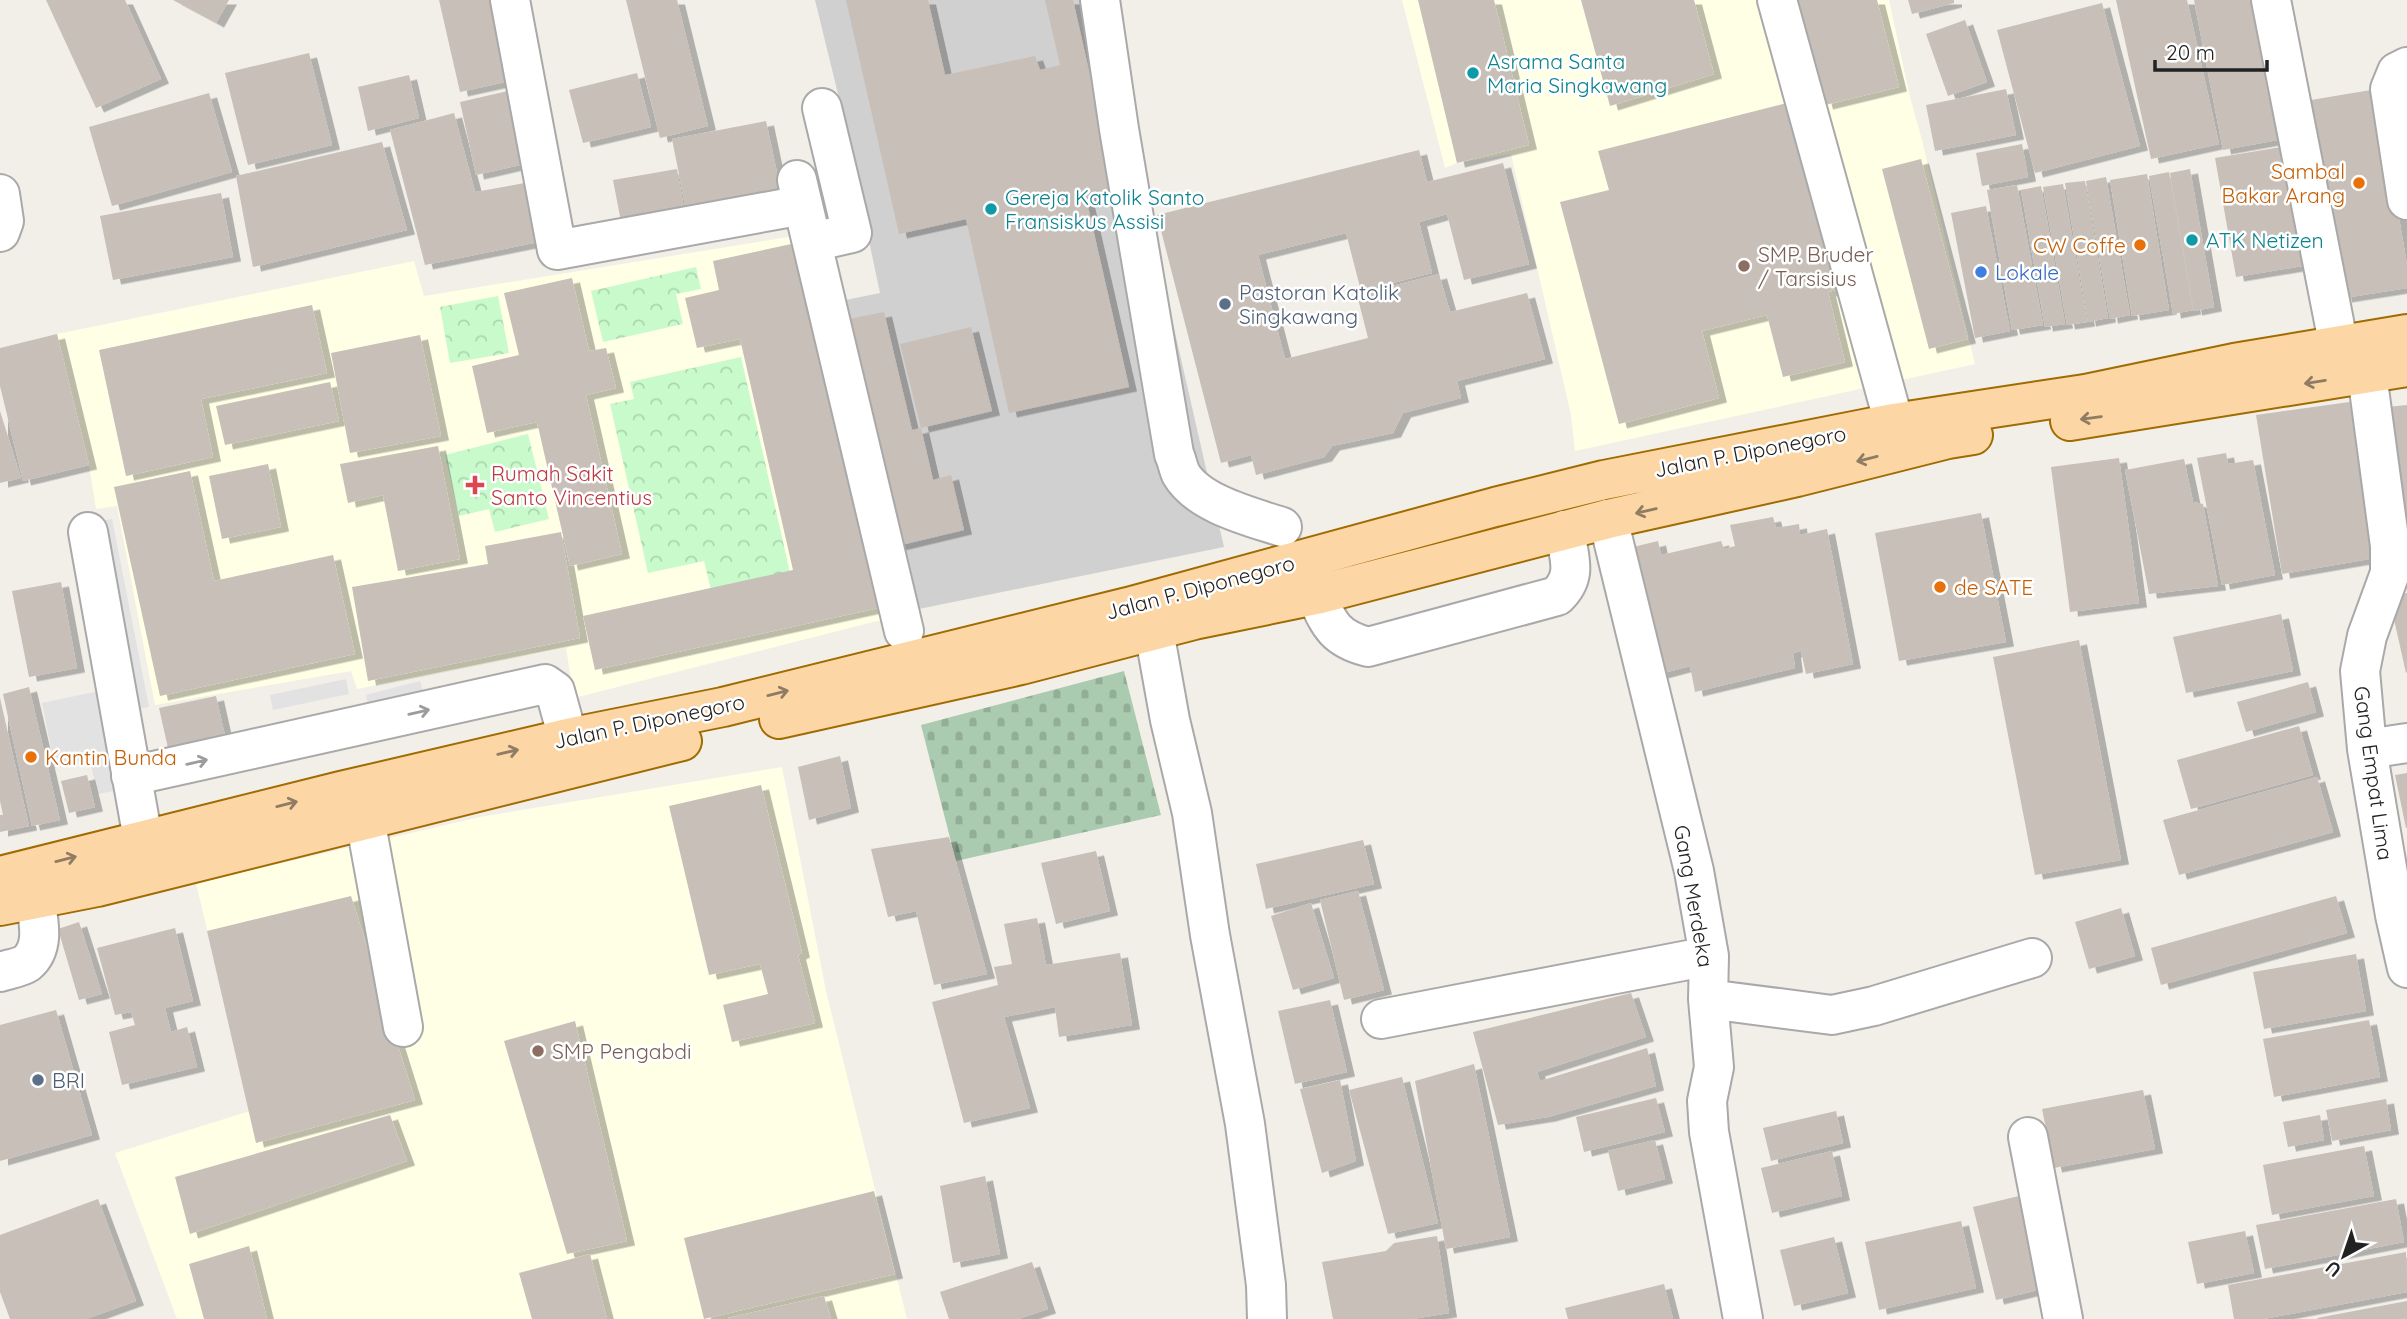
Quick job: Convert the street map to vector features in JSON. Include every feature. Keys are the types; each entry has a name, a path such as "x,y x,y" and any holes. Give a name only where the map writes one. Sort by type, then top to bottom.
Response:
{"main road":[{"name":"Jalan P. Diponegoro","path":"0,876 143,839 568,738 723,707 1128,607 1494,507 1604,480 1894,423 2085,394 2234,363 2407,334"},
{"name":"Jalan P. Diponegoro","path":"17,902 97,887 649,749 1316,595 1506,544 1948,439 2122,414 2407,367"},
{"path":"1494,507 1506,544"}],"street":[{"path":"510,0 557,250 800,192 905,631"},
{"path":"1100,0 1174,454 1182,475 1196,491 1233,511 1282,527"},
{"path":"1777,0 1894,423"},
{"path":"2271,0 2339,347"},
{"path":"2407,67 2397,72 2390,89 2407,200"},
{"path":"813,243 852,233 822,108"},
{"path":"0,194 4,221 0,232"},
{"name":"Gang Empat Lima","path":"2367,374 2390,546 2390,573 2367,636 2360,671 2367,748 2395,915 2407,968"},
{"name":"Gang Merdeka","path":"1608,519 1693,871 1709,956 1708,999 1714,1067 1707,1101 1709,1132 1743,1319"},
{"path":"1316,595 1331,628 1347,639 1368,647 1557,596 1567,586 1572,571 1565,530"},
{"path":"88,532 143,839"},
{"path":"1154,631 1170,720 1192,813 1210,935 1245,1124 1266,1285 1267,1319"},
{"path":"131,776 545,684 555,691 568,738"},
{"path":"2367,748 2407,743"},
{"path":"365,819 402,1027"},
{"path":"0,972 25,964 36,953 40,935 17,902"},
{"path":"1381,1019 1709,956"},
{"path":"1708,999 1832,1015 1874,1006 2032,958"},
{"path":"2028,1137 2063,1319"}],"shaded area":[{"path":"815,0 1099,0 1224,547 909,611 836,302 880,293"},
{"name":"SMP. Bruder / Tarsisius","path":"1402,0 1889,0 1975,364 1575,451 1571,415 1511,154 1457,163 1445,168"},
{"name":"Rumah Sakit Santo Vincentius","path":"801,235 889,618 574,698 566,648 357,689 351,671 155,705 117,506 96,509 89,465 57,334 414,261 424,296"},
{"path":"112,519 149,707 134,710 97,522"},
{"path":"346,679 349,694 273,710 270,695"},
{"path":"420,681 423,691 368,705 366,695"},
{"path":"99,691 119,790 98,794 90,762 55,768 42,703"},
{"name":"SMP Pengabdi","path":"782,767 826,991 907,1319 177,1319 115,1153 250,1111 196,883 480,817"}],"green space":[{"path":"696,267 701,289 676,294 683,324 603,342 591,291"},
{"path":"498,296 509,353 450,363 440,307"},
{"path":"741,357 791,577 712,594 704,561 648,573 610,404 634,399 630,382"},
{"path":"528,434 549,519 495,532 489,509 459,516 445,455"},
{"path":"1124,671 1161,815 956,861 921,725"}],"building":[{"path":"46,0 125,0 161,79 96,108"},
{"path":"173,0 229,0 216,23"},
{"path":"439,0 506,0 523,78 460,92"},
{"path":"626,0 677,0 708,126 660,138"},
{"name":"Gereja Katolik Santo Fransiskus Assisi","path":"846,0 928,0 945,75 1035,56 1040,70 1060,65 1045,0 1073,0 1116,191 1086,198 1129,387 1009,413 966,219 899,234"},
{"name":"Asrama Santa Maria Singkawang","path":"1418,0 1494,0 1529,145 1457,163"},
{"path":"1581,0 1694,0 1714,74 1610,106"},
{"path":"1798,0 1877,0 1899,87 1825,105"},
{"path":"1908,0 1954,0 1954,3 1912,14"},
{"path":"2116,0 2187,0 2219,144 2151,159"},
{"path":"2194,0 2258,0 2283,139 2223,150"},
{"path":"2102,3 2140,146 2035,173 1997,30"},
{"path":"1965,20 1987,82 1948,96 1926,34"},
{"path":"309,53 332,145 248,165 225,73"},
{"path":"637,73 651,127 583,143 569,90"},
{"path":"409,75 419,118 368,131 358,87"},
{"path":"521,88 537,161 476,175 460,102"},
{"path":"2006,89 2016,135 1935,151 1926,105"},
{"name":"Sambal Bakar Arang","path":"2377,89 2407,265 2407,288 2344,298 2311,100"},
{"path":"209,93 232,172 112,206 89,127"},
{"path":"1799,100 1848,287 1828,292 1845,362 1783,377 1767,315 1702,331 1719,398 1619,424 1560,202 1609,190 1598,151"},
{"path":"454,113 475,192 541,180 553,239 425,265 390,130"},
{"path":"766,121 781,192 686,210 672,139"},
{"path":"382,142 407,230 253,267 236,176"},
{"path":"2022,144 2028,177 1982,186 1976,153"},
{"path":"2287,146 2308,265 2236,277 2215,158"},
{"name":"Pastoran Katolik Singkawang","path":"1419,150 1427,182 1503,163 1529,264 1464,280 1447,214 1419,222 1432,273 1361,291 1346,233 1258,255 1285,359 1368,338 1357,295 1439,274 1450,312 1527,293 1545,359 1457,381 1461,398 1403,413 1393,433 1332,446 1324,457 1256,475 1251,455 1221,463 1157,215"},
{"path":"1921,159 1968,339 1929,349 1882,169"},
{"path":"677,169 685,215 622,227 613,180"},
{"name":"ATK Netizen","path":"2190,169 2214,307 2194,311 2170,173"},
{"path":"2169,172 2193,310 2173,314 2149,176"},
{"name":"CW Coffe","path":"2147,174 2169,310 2132,316 2110,180"},
{"path":"2106,177 2130,315 2110,319 2086,181"},
{"path":"2085,181 2108,318 2088,322 2065,183"},
{"path":"2063,184 2087,322 2067,325 2043,187"},
{"path":"2017,185 2043,325 2012,330 1987,190"},
{"path":"2041,186 2065,324 2045,327 2021,190"},
{"path":"221,193 233,257 113,280 100,216"},
{"name":"Lokale","path":"1986,206 2010,331 1975,338 1951,213"},
{"path":"796,243 878,608 595,670 583,616 793,570 740,339 697,348 685,298 719,290 713,261"},
{"path":"572,278 589,351 606,348 616,388 586,395 622,554 570,566 537,422 487,433 472,366 519,355 504,293"},
{"path":"312,305 327,373 201,399 213,457 126,476 99,350"},
{"path":"884,312 912,430 921,428 933,480 951,475 964,530 897,546 844,320"},
{"path":"971,327 992,411 921,428 900,344"},
{"path":"57,334 89,465 23,481 0,386 0,348"},
{"path":"420,335 441,436 350,453 331,353"},
{"path":"330,382 339,421 225,445 216,406"},
{"path":"2357,401 2381,557 2282,574 2256,415"},
{"path":"2407,405 2407,548 2387,407"},
{"path":"0,411 21,478 0,483"},
{"path":"438,446 460,559 398,571 383,495 348,503 340,464"},
{"path":"2226,453 2228,464 2253,460 2275,575 2222,585 2197,458"},
{"path":"2119,458 2139,603 2070,612 2051,467"},
{"path":"2184,459 2193,502 2203,504 2218,586 2149,594 2125,470"},
{"path":"268,464 281,527 222,539 209,476"},
{"path":"190,471 214,581 333,555 355,654 160,696 114,487"},
{"name":"de SATE","path":"1981,513 2006,642 1899,661 1875,533"},
{"path":"1773,517 1776,528 1799,524 1800,535 1827,529 1853,664 1806,674 1801,651 1793,653 1795,668 1695,692 1690,666 1660,674 1629,548 1658,541 1661,555 1721,541 1724,549 1735,546 1730,525"},
{"path":"561,532 580,638 368,681 352,587 488,564 485,546"},
{"path":"61,582 77,668 29,677 12,591"},
{"path":"2407,593 2407,672 2406,673 2389,597"},
{"path":"2281,614 2293,671 2186,693 2173,637"},
{"path":"2079,640 2121,860 2035,875 1993,657"},
{"path":"2308,682 2316,712 2246,732 2237,702"},
{"name":"Kantin Bunda","path":"29,687 60,820 32,826 3,694"},
{"path":"216,696 227,745 170,757 159,708"},
{"path":"0,698 29,826 0,832 0,815 3,815 0,801"},
{"path":"2299,726 2313,775 2191,809 2177,760"},
{"path":"840,756 851,808 809,820 798,767"},
{"path":"2407,773 2407,828 2406,828 2395,775"},
{"path":"87,775 95,807 69,813 61,781"},
{"path":"2317,777 2333,832 2179,875 2163,820"},
{"path":"761,785 802,953 798,955 815,1023 732,1042 723,1005 768,994 760,964 709,975 669,806"},
{"path":"949,837 987,974 934,985 916,911 888,917 871,849"},
{"path":"1363,840 1374,884 1266,909 1256,864"},
{"path":"1096,851 1110,911 1056,924 1041,863"},
{"path":"1358,891 1384,990 1344,1000 1320,900"},
{"path":"351,896 415,1100 256,1143 207,931"},
{"path":"2336,896 2347,933 2161,985 2151,948"},
{"path":"1311,903 1334,978 1293,990 1271,916"},
{"path":"2121,908 2135,956 2089,969 2075,922"},
{"path":"1037,918 1046,965 1120,953 1132,1025 1059,1037 1055,1007 1004,1017 1030,1108 964,1123 932,1002 998,985 994,967 1012,964 1004,924"},
{"path":"79,922 102,994 79,1000 58,929"},
{"path":"175,928 193,1001 165,1008 171,1032 187,1027 197,1067 122,1085 109,1032 135,1025 131,1012 115,1015 97,948"},
{"path":"2356,954 2366,1011 2264,1029 2253,972"},
{"path":"1631,993 1646,1037 1537,1072 1540,1081 1647,1048 1656,1086 1548,1117 1498,1125 1473,1032"},
{"path":"1330,1000 1347,1072 1295,1084 1278,1011"},
{"name":"BRI","path":"56,1010 92,1135 0,1161 0,1025"},
{"path":"2369,1020 2380,1077 2274,1097 2263,1039"},
{"path":"575,1021 627,1241 567,1254 504,1041"},
{"path":"1474,1064 1510,1237 1446,1249 1415,1081"},
{"path":"1402,1077 1438,1223 1388,1234 1349,1090"},
{"path":"1340,1080 1356,1161 1322,1173 1300,1089"},
{"path":"2143,1090 2155,1149 2054,1168 2042,1109"},
{"path":"1656,1098 1665,1132 1584,1152 1576,1117"},
{"path":"2386,1099 2391,1130 2332,1141 2326,1110"},
{"path":"1836,1111 1843,1143 1771,1161 1763,1128"},
{"path":"390,1115 407,1161 190,1234 175,1177"},
{"path":"2320,1115 2324,1140 2288,1147 2283,1122"},
{"path":"1655,1140 1665,1179 1618,1191 1608,1151"},
{"path":"2364,1146 2374,1196 2272,1215 2263,1165"},
{"path":"1832,1151 1842,1196 1772,1213 1761,1168"},
{"path":"985,1176 1000,1254 953,1263 940,1186"},
{"path":"874,1191 895,1274 704,1319 684,1238"},
{"path":"2019,1196 2042,1289 1996,1300 1973,1207"},
{"path":"98,1199 136,1301 86,1319 10,1319 0,1292 0,1235"},
{"path":"2396,1199 2404,1242 2265,1269 2256,1225"},
{"path":"1961,1221 1976,1288 1879,1310 1865,1242"},
{"path":"2245,1231 2254,1273 2197,1284 2188,1242"},
{"path":"1437,1236 1449,1313 1412,1319 1333,1319 1322,1262 1386,1251 1394,1243"},
{"path":"1834,1237 1848,1293 1794,1306 1780,1250"},
{"path":"249,1246 267,1319 204,1319 189,1264"},
{"path":"2406,1252 2407,1292 2263,1319 2234,1319 2228,1285"},
{"path":"590,1254 607,1319 532,1319 519,1273"},
{"path":"1032,1262 1048,1309 1018,1319 949,1319 940,1292"},
{"path":"1664,1284 1673,1319 1568,1319 1565,1308"},
{"path":"824,1296 831,1319 728,1319 728,1318"},
{"path":"2407,1301 2407,1319 2317,1318"}],"place":[{"name":"Asrama Santa Maria Singkawang","path":"1473,73"},
{"name":"Sambal Bakar Arang","path":"2359,183"},
{"name":"Gereja Katolik Santo Fransiskus Assisi","path":"991,209"},
{"name":"ATK Netizen","path":"2192,240"},
{"name":"CW Coffe","path":"2140,245"},
{"name":"SMP. Bruder / Tarsisius","path":"1744,266"},
{"name":"Lokale","path":"1981,272"},
{"name":"Pastoran Katolik Singkawang","path":"1225,304"},
{"name":"Rumah Sakit Santo Vincentius","path":"475,485"},
{"name":"de SATE","path":"1940,587"},
{"name":"Kantin Bunda","path":"31,757"},
{"name":"SMP Pengabdi","path":"538,1051"},
{"name":"BRI","path":"38,1080"}]}
